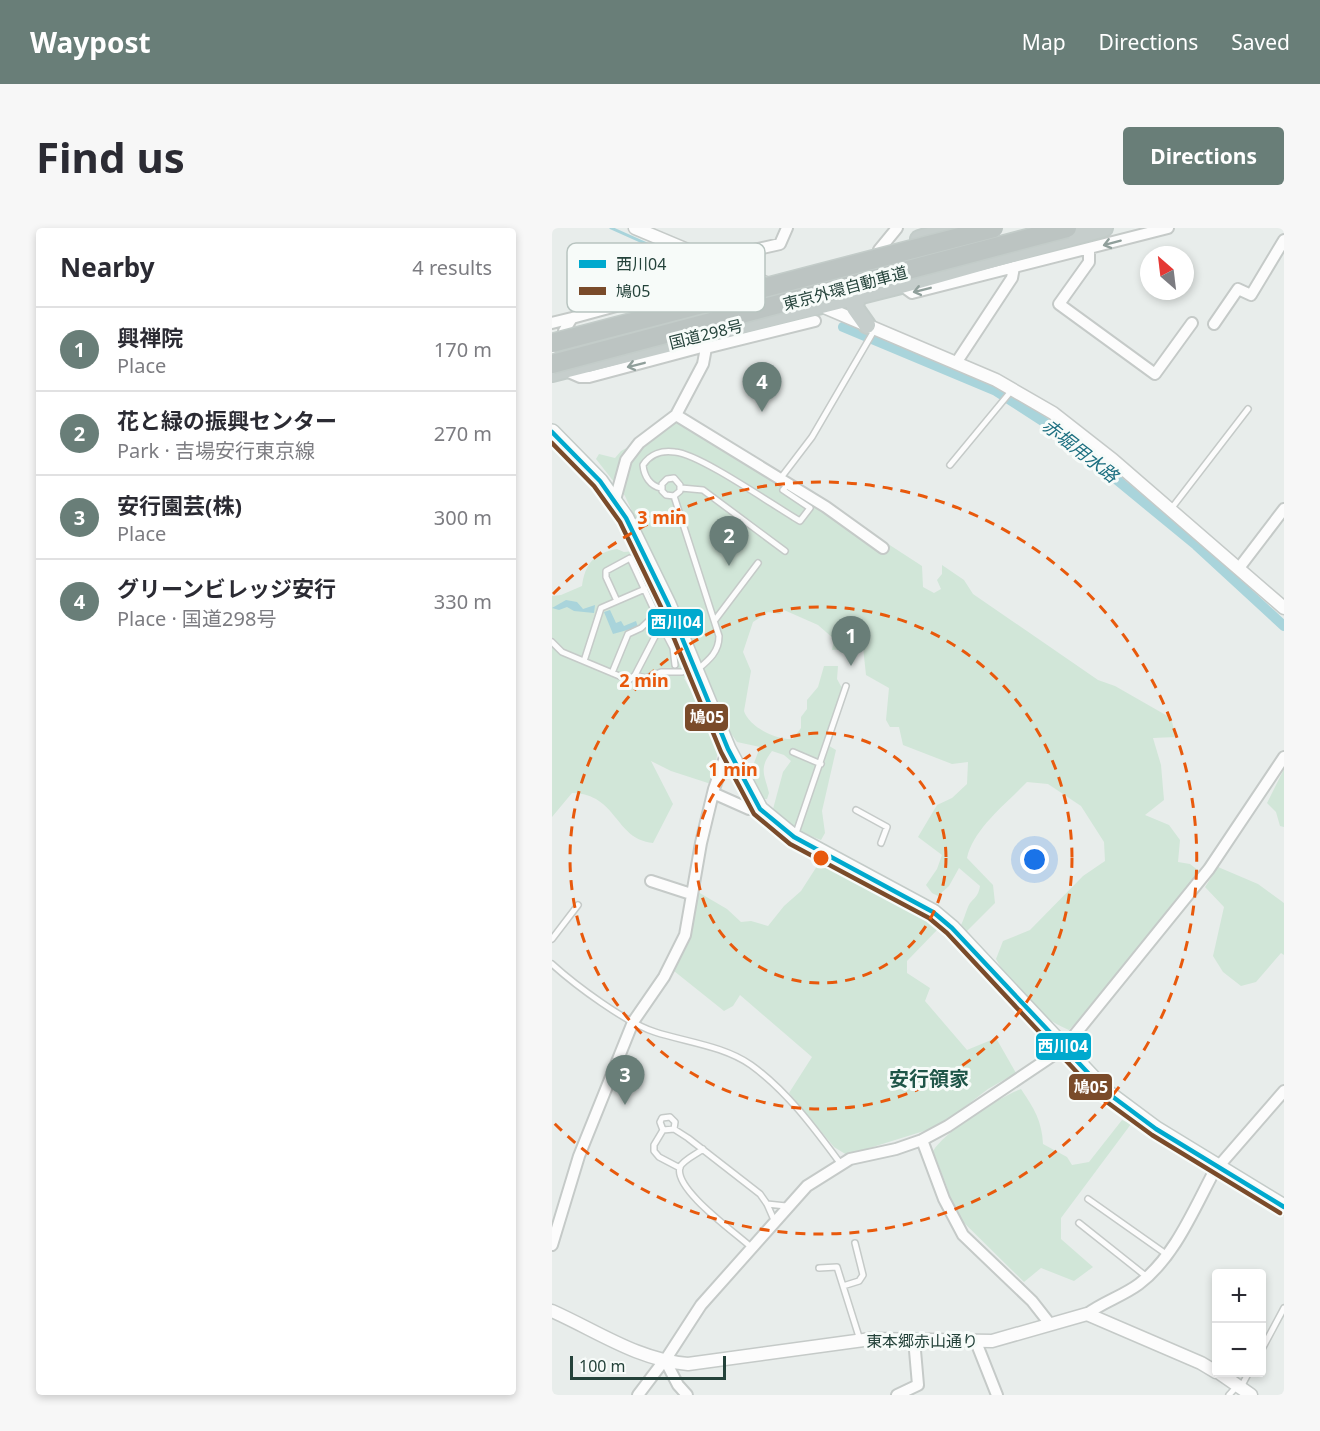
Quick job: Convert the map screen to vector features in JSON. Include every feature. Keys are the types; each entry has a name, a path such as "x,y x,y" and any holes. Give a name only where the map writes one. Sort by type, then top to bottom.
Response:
{"highway":[{"path":"765,281 957,228"},
{"name":"東京外環自動車道","path":"765,282 994,228"},
{"name":"東京外環自動車道","path":"765,311 1067,228"},
{"name":"国道298号","path":"556,369 727,328 817,313 857,295 901,285 1104,228"},
{"path":"857,295 855,308 871,327"},
{"name":"東京外環自動車道","path":"558,330 635,312"},
{"path":"558,330 638,312"},
{"name":"東京外環自動車道","path":"556,369 763,312"}],"main road":[{"path":"552,432 591,470 615,500 649,563 689,671 756,803 771,820 794,837 933,912 952,928 1105,1091 1129,1110 1284,1207"}],"street":[{"path":"635,228 670,243"},
{"path":"765,248 780,244 787,228"},
{"path":"879,250 897,228"},
{"path":"901,285 912,293 1168,228"},
{"path":"1214,324 1238,289 1251,295 1284,240"},
{"path":"1089,249 1089,262 1059,304 1145,368 1155,374 1192,323"},
{"path":"957,363 1012,278 1014,267"},
{"path":"765,283 817,313 871,327 1013,389 1084,436 1284,608"},
{"path":"556,369 580,377 589,377 706,348 817,313"},
{"path":"615,500 623,469 631,451 676,415 703,364 706,348 727,328"},
{"path":"676,415 826,507 883,549"},
{"path":"1239,568 1284,508"},
{"path":"552,1245 579,1156 633,1022 676,955 685,935 691,894 713,793 728,750"},
{"path":"638,1395 665,1362 689,1320 786,1206 807,1186 840,1163 922,1140 948,1126 1064,1047 1209,869 1284,757"},
{"path":"713,793 749,809 756,803"},
{"path":"651,881 691,894"},
{"path":"1087,1314 1147,1278 1185,1226 1218,1167 1284,1091"},
{"path":"922,1140 944,1199 963,1235 1032,1301 1050,1324"},
{"name":"東本郷赤山通り","path":"552,1311 620,1345 665,1362 712,1363 860,1340 914,1339 976,1342 1008,1338 1087,1314"},
{"path":"1087,1314 1212,1369"},
{"path":"897,1395 918,1385 914,1339"},
{"path":"976,1342 997,1395"},
{"path":"665,1362 678,1385 687,1395"},
{"path":"1225,1377 1251,1395"}],"lane":[{"path":"674,496 666,495 662,488 653,485 644,471 643,465 650,456 657,453 681,453 800,521 810,508 783,490 784,481 812,437 871,327"},
{"path":"950,465 1013,389"},
{"path":"1171,509 1248,409"},
{"path":"662,488 664,480 670,478 678,481 681,488"},
{"path":"674,496 681,488"},
{"path":"681,488 703,490 785,551"},
{"path":"636,675 646,678 661,672 689,671 715,653 719,646 715,620 674,496"},
{"path":"617,601 606,577 606,571 630,558 673,648 675,665"},
{"path":"715,620 758,563"},
{"path":"584,661 601,608 645,589"},
{"path":"612,673 628,634 641,628 656,614"},
{"path":"552,642 562,652 629,680 636,675 661,626"},
{"path":"794,837 846,686"},
{"path":"793,752 821,764"},
{"path":"856,810 887,827 881,843"},
{"path":"552,939 578,905"},
{"path":"552,964 633,1022 654,1032 708,1046 750,1064 805,1115 840,1163"},
{"path":"663,1130 660,1122 666,1115 675,1122 674,1129"},
{"path":"663,1130 674,1129 760,1194 774,1220"},
{"path":"663,1130 654,1145 654,1151 659,1157 680,1168"},
{"path":"680,1168 703,1149"},
{"path":"680,1168 681,1178 687,1189 751,1247"},
{"path":"1088,1198 1166,1254"},
{"path":"767,1204 786,1206"},
{"path":"1079,1223 1147,1278"},
{"path":"843,1286 859,1281 863,1275 855,1243"},
{"path":"819,1268 837,1267 860,1340"},
{"path":"1266,1342 1284,1308"},
{"path":"1229,1395 1245,1377"}],"green space":[{"path":"678,420 802,496 837,521 882,540 922,566 923,587 934,593 941,589 937,580 942,574 942,565 964,580 973,594 1098,680 1115,686 1171,718 1176,737 1153,738 1161,765 1164,800 1145,815 1169,825 1180,840 1178,862 1190,864 1199,871 1113,983 1069,1030 1036,1010 1010,981 996,959 1003,941 1030,930 1083,876 1105,861 1104,842 1081,806 1048,784 1027,782 992,817 976,837 967,858 993,885 995,903 966,932 961,925 980,886 959,868 949,886 938,896 932,893 926,885 937,869 942,855 918,837 937,805 952,798 967,784 968,762 952,764 903,745 899,727 890,727 886,720 889,688 866,675 863,647 851,644 847,649 832,650 834,639 818,625 784,610 780,614 768,612 753,622 743,652 751,671 744,711 751,722 771,735 793,739 801,728 801,717 807,709 807,700 818,687 824,666 838,666 837,679 842,688 824,743 836,750 822,811 825,833 821,840 800,832 796,826 785,825 773,809 783,772 791,761 784,755 772,751 768,757 764,772 769,793 767,799 759,799 751,771 760,747 737,742 720,718 722,710 625,496 596,459 599,454 615,458 621,451"},
{"path":"617,549 624,552 634,551 688,675 684,678 690,689 695,690 719,747 711,784 671,771 651,761 673,804 653,843 640,840 630,834 608,808 587,795 572,793 552,817 552,596 561,595 582,586 588,566 592,561 602,553"},
{"path":"1284,769 1284,827 1280,826 1276,812 1267,803"},
{"path":"819,863 877,891 938,929 907,961 907,973 930,988 925,1001 967,1050 996,1038 1016,1073 988,1089 940,1126 847,1155 834,1147 789,1093 812,1057 740,995 733,1006 724,1011 674,971 688,938 698,892 727,909 741,922 751,921 768,926 784,906 801,891"},
{"path":"1218,867 1258,884 1284,903 1284,955 1281,953 1256,982 1241,986 1223,972 1213,956 1224,907 1205,887"},
{"path":"1021,1089 1037,1115 1043,1144 1067,1157 1072,1165 1089,1162 1122,1120 1131,1124 1061,1218 1061,1239 1093,1267 1074,1281 1041,1268 1024,1282 953,1212 947,1187 933,1151 948,1134 973,1116"}],"water":[{"path":"566,600 577,602 583,609 595,605 594,613 574,611 567,607 559,610 552,608"},
{"path":"610,610 616,623 621,621 624,626 636,621 638,627 613,634 604,612"}],"waterway":[{"name":"赤堀用水路","path":"611,228 645,243"},
{"name":"赤堀用水路","path":"843,327 996,391 1055,429 1196,545 1284,626"}],"transit line":[{"name":"西川04","path":"552,432 600,481 626,518 668,604 728,749 760,809 794,837 933,912 952,928 1105,1091 1156,1129 1284,1207"},
{"name":"鳩05","path":"552,443 594,486 620,522 661,607 721,752 754,814 790,844 929,918 947,933 1100,1097 1152,1135 1280,1213"}],"place":[{"name":"グリーンビレッジ安行","path":"762,412"},
{"name":"花と緑の振興センター","path":"729,566"},
{"name":"興禅院","path":"851,666"},
{"name":"安行園芸(株)","path":"625,1105"}],"district":[{"name":"安行領家","path":"929,1079"}]}
